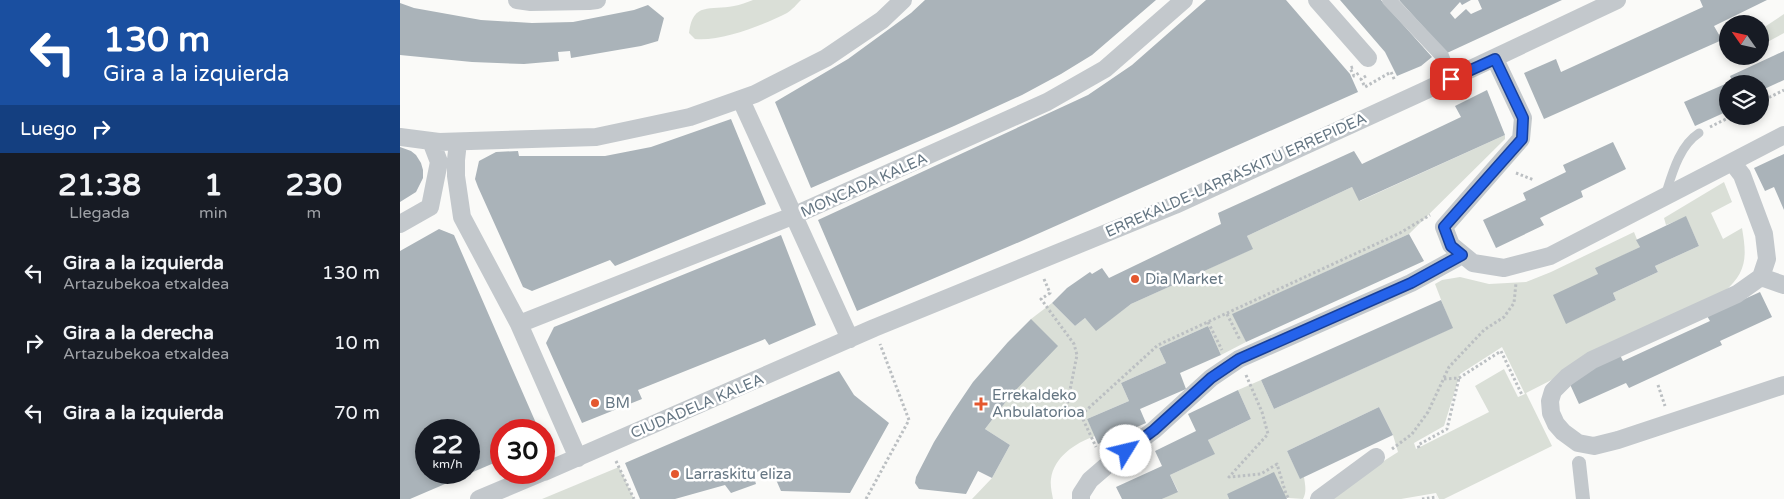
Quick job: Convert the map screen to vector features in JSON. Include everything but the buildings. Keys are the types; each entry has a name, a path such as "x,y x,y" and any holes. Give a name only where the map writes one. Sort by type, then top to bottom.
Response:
{"street":[{"path":"517,0 531,2 592,0"},
{"path":"400,137 458,142 596,136 690,117 741,100 826,58 882,20 903,0"},
{"name":"MONCADA KALEA","path":"519,324 795,215 1047,102 1106,69 1184,0"},
{"path":"1317,0 1368,58"},
{"path":"1390,0 1442,56 1451,79"},
{"name":"ERREKALDE-LARRASKITU ERREPIDEA","path":"850,339 1175,205 1495,59 1617,0"},
{"path":"1495,59 1523,118 1522,139 1444,227 1451,246 1472,263 1504,268 1550,256 1784,135"},
{"path":"741,100 850,339"},
{"path":"430,207 439,162 431,141"},
{"path":"458,142 456,176 462,217 519,324 578,458"},
{"path":"1732,162 1742,175 1764,234 1767,259 1761,277 1737,294 1592,360 1567,377 1553,391 1550,401 1551,413 1556,424 1563,432 1578,443 1594,446 1618,440 1784,384"},
{"path":"400,224 430,207 445,208 462,217"},
{"path":"1081,499 1081,494 1090,480 1154,430 1211,378 1235,352 1411,283 1462,255"},
{"path":"1761,277 1784,285"},
{"name":"CIUDADELA KALEA","path":"555,467 850,339"},
{"path":"1319,499 1376,457"},
{"path":"1579,463 1583,499"},
{"name":"CIUDADELA KALEA","path":"479,499 515,484"}],"lane":[{"path":"1664,198 1672,172 1690,139 1699,133"}],"path":[{"path":"1381,78 1391,72 1395,81"},
{"path":"1769,98 1784,90"},
{"path":"1699,133 1719,123"},
{"path":"1508,171 1534,180"},
{"path":"1036,262 1050,293 1041,299 1074,344 1077,355 1067,405 1069,414 1081,415 1158,344 1400,233 1448,205 1455,208 1458,212"},
{"path":"1376,457 1396,447 1412,434 1428,412 1449,367 1484,330 1504,317 1514,303 1516,282"},
{"path":"1227,314 1241,341 1235,352"},
{"path":"1208,322 1222,350 1235,352"},
{"path":"866,499 909,420 874,328"},
{"path":"1444,380 1459,378 1501,351 1522,395"},
{"path":"1235,352 1262,412 1268,434 1228,477 1261,474 1277,464 1289,499"},
{"path":"1419,448 1418,445 1447,429 1459,378"},
{"path":"1658,385 1660,391"},
{"path":"1081,415 1096,447"},
{"path":"614,456 634,499"},
{"path":"1422,499 1438,496"}],"shaded area":[{"path":"753,0 801,0 787,13 742,32 705,39 695,39 689,33 694,16 704,9 736,6"},
{"path":"1784,14 1784,33 1769,41 1769,24"},
{"path":"1505,135 1505,139 1409,234 1233,314 1246,342 1221,355 1208,326 1159,348 1166,363 1121,383 1129,401 1087,419 1095,436 1073,447 1056,464 1051,481 1053,499 972,499 992,478 1010,445 985,429 1011,395 1031,319 1052,303 1075,326 1085,318 1096,330 1131,304 1252,249 1247,236 1352,187 1360,201"},
{"path":"1724,182 1732,202 1711,213 1723,239 1742,228 1745,256 1741,271 1732,285 1724,292 1526,393 1552,446 1444,499 1439,499 1436,493 1401,499 1330,499 1360,476 1398,452 1393,435 1379,407 1287,451 1300,478 1304,477 1305,491 1303,499 1227,494 1229,499 1162,499 1178,491 1170,475 1214,454 1208,440 1251,419 1238,390 1261,380 1274,409 1452,328 1435,284 1442,280 1460,277 1489,284 1526,282 1634,232 1640,247 1596,269 1598,274 1567,323 1616,300 1613,293 1658,272 1655,266 1699,246 1686,217 1666,225 1664,218","holes":["1502,347 1525,394 1518,397 1504,369 1475,386 1489,412 1416,449 1414,443 1444,426 1460,374"]},
{"path":"619,467 634,499 542,499"}],"place":[{"name":"Dia Market","path":"1135,279"},
{"name":"BM","path":"595,403"},
{"name":"Errekaldeko Anbulatorioa","path":"981,404"},
{"name":"Larraskitu eliza","path":"675,474"}],"route":[{"path":"1126,451 1154,430 1211,378 1239,359 1411,283 1462,255 1451,246 1444,227 1522,139 1523,118 1495,59 1451,79"}]}
